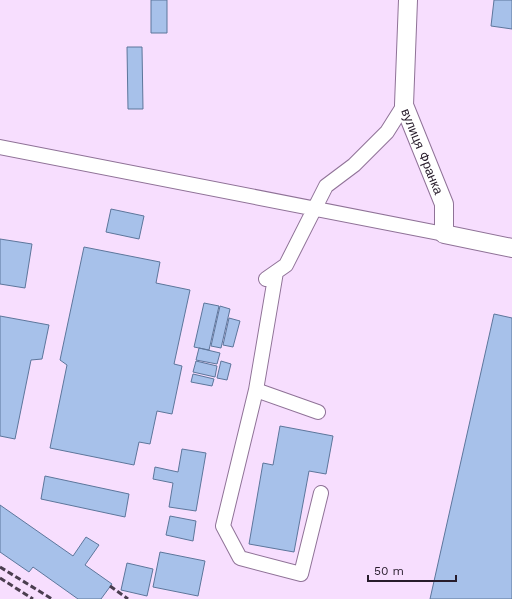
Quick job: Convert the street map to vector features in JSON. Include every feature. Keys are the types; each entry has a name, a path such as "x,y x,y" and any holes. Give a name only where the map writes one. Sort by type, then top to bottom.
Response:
{"main road":[{"name":"вулиця Франка","path":"408,0 404,105 444,204 444,234"},
{"path":"444,234 512,248"}],"street":[{"path":"321,493 301,574 240,558 223,526 256,390 271,276 286,265 326,186 354,165 387,132 404,105"},
{"path":"0,147 444,234"},
{"path":"256,390 318,412"}],"building":[{"path":"151,0 167,0 167,33 151,33"},
{"path":"494,0 512,0 512,29 491,26"},
{"path":"127,47 142,47 143,109 128,109"},
{"path":"111,209 144,216 139,239 106,232"},
{"path":"0,239 32,244 25,288 0,284"},
{"path":"84,247 160,262 156,283 190,290 174,364 182,366 172,414 157,411 150,444 139,442 134,465 50,448 67,365 60,360"},
{"path":"204,303 219,306 209,350 194,347"},
{"path":"220,306 230,309 221,348 211,346"},
{"path":"494,314 512,318 512,599 430,599"},
{"path":"0,316 49,325 42,359 31,360 15,439 0,436"},
{"path":"229,318 240,321 233,347 223,345"},
{"path":"199,348 220,353 217,364 196,360"},
{"path":"196,361 217,366 215,377 193,372"},
{"path":"221,361 231,364 227,380 217,378"},
{"path":"193,374 214,379 212,386 191,382"},
{"path":"280,426 333,436 326,474 309,471 294,552 249,544 263,463 273,465"},
{"path":"182,449 206,453 196,511 169,507 173,483 153,479 155,467 178,472"},
{"path":"45,476 129,494 125,517 41,499"},
{"path":"0,505 73,556 86,537 99,545 85,565 112,584 101,599 78,599 33,567 29,572 0,552"},
{"path":"170,516 196,521 193,541 166,535"},
{"path":"160,552 205,561 198,596 153,587"},
{"path":"127,563 153,569 147,596 121,590"}],"railway":[{"path":"0,567 52,599"},
{"path":"0,578 33,599"},
{"path":"110,586 128,599"}]}
